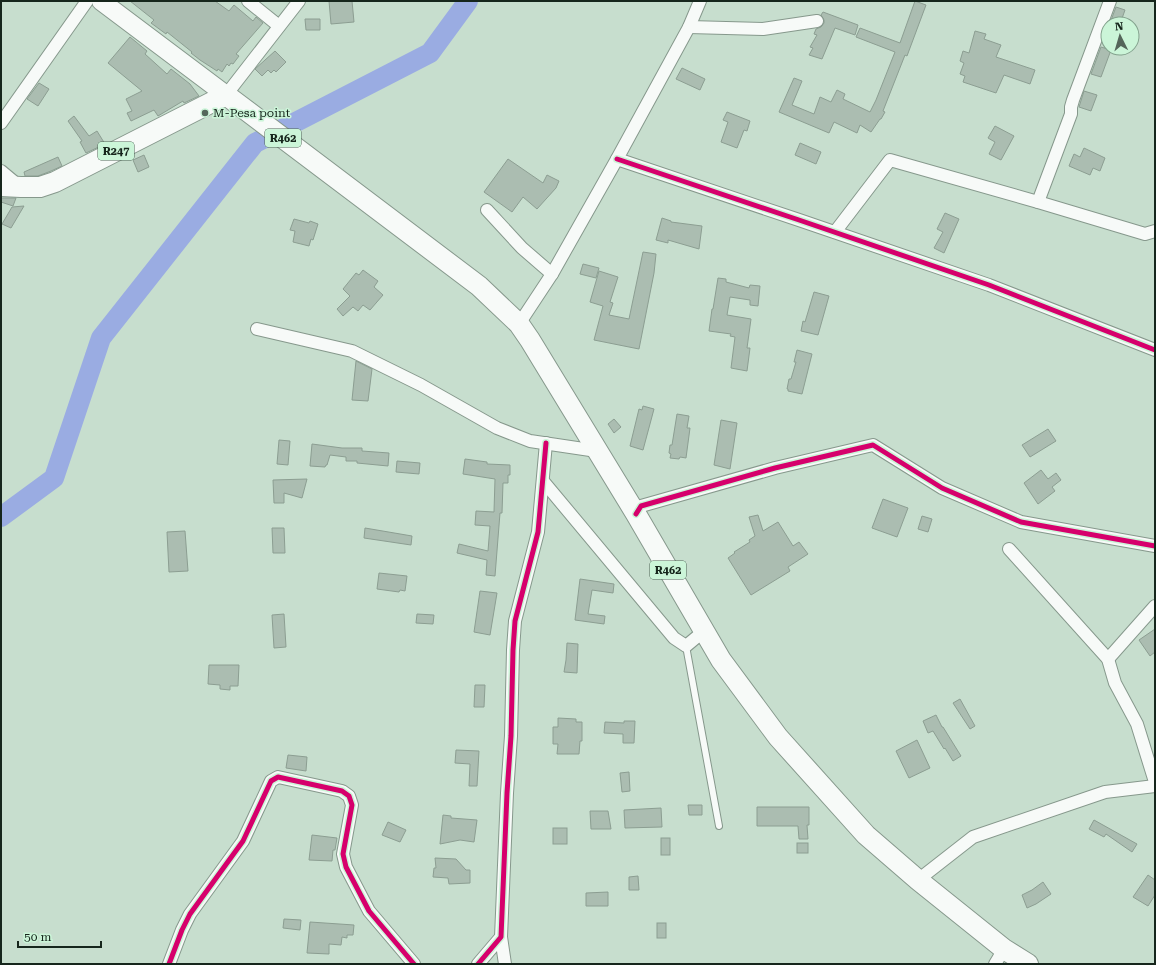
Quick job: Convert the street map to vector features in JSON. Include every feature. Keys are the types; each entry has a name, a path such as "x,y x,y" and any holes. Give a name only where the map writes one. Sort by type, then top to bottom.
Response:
{"main road":[{"name":"R462","path":"226,95 479,286 519,324 636,514 721,660 778,737 866,835 918,880 1000,957 1028,964"},
{"name":"R247","path":"1,186 21,188 40,187 55,182 226,95"}],"street":[{"path":"1,123 87,1"},
{"path":"101,1 226,95 299,1"},
{"path":"248,1 279,26"},
{"path":"519,324 552,274 617,159 689,26 700,1"},
{"path":"1038,202 1071,114 1073,100 1110,1"},
{"path":"689,26 763,29 817,21"},
{"path":"617,159 990,286 1155,350"},
{"path":"835,232 890,160 1145,234 1155,231"},
{"path":"1,171 21,188"},
{"path":"487,210 522,248 552,274"},
{"path":"257,329 352,351 421,385 497,428 530,441 597,451"},
{"path":"505,964 501,937 511,736 512,650 514,622 538,532 546,443"},
{"path":"636,514 641,506 776,468 873,445 942,488 1021,522 1155,546"},
{"path":"543,481 674,638 686,646 704,631"},
{"path":"1009,549 1108,660 1115,683 1137,724 1155,782"},
{"path":"1108,660 1155,606"},
{"path":"169,964 190,914 243,841 271,781 278,777 342,791 349,796 352,805 343,854 346,867 369,911 414,964"},
{"path":"918,880 973,837 1105,792 1155,786"},
{"path":"478,964 501,937"}],"lane":[{"path":"686,646 719,826"}],"building":[{"path":"130,1 215,1 229,11 234,5 253,21 256,17 263,23 236,54 239,56 233,64 231,63 229,66 227,64 222,72 218,69 217,71 200,60 167,32 166,34 151,23 154,20"},
{"path":"329,1 352,1 354,22 331,24"},
{"path":"915,1 926,5 907,56 905,55 883,111 885,112 871,132 860,125 857,133 834,122 829,133 779,112 794,78 802,81 792,105 814,114 820,97 831,102 837,90 845,94 843,99 870,112 895,52 856,37 860,28 900,43"},
{"path":"1116,7 1125,10 1123,16 1113,16"},
{"path":"823,12 858,25 855,35 835,28 822,59 809,55 813,48 810,47 817,35 814,34 816,29 821,27 824,23 821,15"},
{"path":"305,19 320,19 320,30 306,30"},
{"path":"975,31 986,34 984,39 1001,45 996,57 1035,70 1030,84 1004,75 996,93 963,82 965,76 960,74 964,63 960,61 963,51 969,53"},
{"path":"130,37 147,51 145,54 167,74 171,69 190,84 199,96 184,103 183,101 158,116 154,110 131,121 127,113 132,111 126,99 142,91 108,63"},
{"path":"1100,50 1100,56 1109,56 1101,77 1091,74"},
{"path":"275,51 286,62 276,72 274,70 271,73 268,70 262,76 255,69"},
{"path":"682,68 705,79 700,90 676,79"},
{"path":"39,83 49,89 38,106 27,99"},
{"path":"1084,91 1097,95 1091,111 1079,107"},
{"path":"727,112 750,121 747,131 744,130 737,148 721,142 728,122 723,120"},
{"path":"74,116 89,136 97,131 105,144 86,153 80,142 82,141 68,121"},
{"path":"995,126 1014,136 1001,160 989,154 995,142 988,138"},
{"path":"800,143 821,152 816,164 795,155"},
{"path":"1084,148 1105,158 1100,171 1093,168 1090,175 1069,166 1074,154 1080,157"},
{"path":"144,155 149,167 138,172 133,160"},
{"path":"58,157 62,166 38,176 25,176 24,172"},
{"path":"508,159 543,183 547,175 559,181 556,188 537,209 523,197 512,212 484,192"},
{"path":"1,198 16,198 13,206 1,202"},
{"path":"24,206 11,228 2,224 12,207"},
{"path":"945,213 959,219 944,253 934,248 943,232 937,229"},
{"path":"662,218 671,222 702,226 699,249 668,240 668,243 656,240"},
{"path":"294,219 309,223 310,221 318,224 313,240 311,239 309,246 293,242 295,231 290,230"},
{"path":"643,252 656,254 654,273 639,349 594,340 603,306 590,302 599,271 618,277 610,302 613,303 609,315 629,319"},
{"path":"583,264 599,268 596,278 580,274"},
{"path":"363,270 378,281 374,287 383,295 370,310 363,305 358,311 353,307 343,316 337,309 350,296 343,289 356,273 359,275"},
{"path":"718,278 726,279 726,282 749,288 750,285 760,286 758,306 750,305 750,300 730,297 727,315 751,319 747,348 750,348 747,371 731,368 735,337 730,336 731,334 709,331"},
{"path":"814,292 829,296 818,335 801,331 803,321 805,322"},
{"path":"797,350 812,354 802,394 788,391 787,389 789,379 791,379 796,362 794,362"},
{"path":"356,361 372,369 368,401 352,400"},
{"path":"643,406 654,409 643,450 630,446 639,409 642,410"},
{"path":"677,414 689,416 687,428 690,428 686,458 680,457 679,459 670,458 671,454 669,453 670,445 672,445"},
{"path":"614,419 621,427 614,433 608,424"},
{"path":"721,420 737,423 730,469 714,465"},
{"path":"1048,429 1056,441 1030,457 1022,445"},
{"path":"279,440 290,441 288,465 277,464"},
{"path":"312,444 342,448 362,448 362,451 389,453 388,466 357,463 357,461 346,461 346,457 330,455 325,467 310,466"},
{"path":"465,459 487,462 487,464 510,465 508,483 503,483 502,513 500,513 495,576 486,575 487,560 457,553 459,544 488,551 490,526 475,525 476,511 494,512 495,479 463,474"},
{"path":"397,461 420,463 419,474 396,472"},
{"path":"1041,470 1048,479 1056,473 1061,480 1052,487 1055,491 1038,504 1024,483"},
{"path":"307,479 302,498 284,493 284,503 274,503 273,480"},
{"path":"883,499 908,508 897,537 872,528"},
{"path":"758,515 763,531 778,522 793,546 799,542 808,554 788,567 790,571 751,595 728,558 735,553 734,552 750,542 749,540 755,536 749,517"},
{"path":"922,516 932,519 928,532 918,529"},
{"path":"272,528 284,528 285,553 273,553"},
{"path":"365,528 412,536 411,545 364,538"},
{"path":"185,531 188,571 169,572 167,532"},
{"path":"379,573 407,576 405,591 400,590 399,592 377,589"},
{"path":"580,579 614,584 613,593 592,590 588,614 605,616 604,624 575,620"},
{"path":"480,591 497,593 490,635 474,632"},
{"path":"284,614 286,647 274,648 272,615"},
{"path":"417,614 434,615 433,624 416,623"},
{"path":"1155,629 1155,652 1150,656 1139,640"},
{"path":"567,643 578,644 577,673 564,672"},
{"path":"209,665 239,665 238,686 230,686 230,690 220,689 220,685 208,684"},
{"path":"475,685 485,685 484,707 474,707"},
{"path":"960,699 975,726 970,729 953,703"},
{"path":"936,715 961,756 953,761 933,731 928,733 923,721"},
{"path":"558,718 576,719 576,722 582,722 582,741 580,741 579,754 557,754 558,744 553,744 553,727 558,727"},
{"path":"624,721 635,721 634,743 623,743 623,734 604,733 605,722 624,723"},
{"path":"917,740 930,768 909,778 896,751"},
{"path":"456,750 479,751 477,786 469,786 470,764 455,763"},
{"path":"288,755 307,757 306,771 286,768"},
{"path":"629,772 630,791 622,792 620,773"},
{"path":"688,805 702,805 702,815 689,815"},
{"path":"757,807 809,807 809,825 807,825 808,839 799,839 798,826 757,826"},
{"path":"661,808 662,827 625,828 624,810"},
{"path":"590,811 608,811 611,829 591,829"},
{"path":"443,815 451,816 451,818 477,820 474,842 460,840 440,844"},
{"path":"1094,820 1137,844 1132,852 1106,834 1104,837 1089,829"},
{"path":"388,822 406,830 400,842 382,835"},
{"path":"553,828 567,828 567,844 553,844"},
{"path":"312,835 337,838 335,850 333,850 332,861 309,860"},
{"path":"661,838 670,838 670,855 661,855"},
{"path":"797,843 808,843 808,853 797,853"},
{"path":"435,858 456,859 466,870 470,870 470,883 449,884 448,878 433,877 434,868 436,868"},
{"path":"1148,875 1155,880 1155,895 1148,906 1133,897"},
{"path":"638,876 639,890 629,890 629,877"},
{"path":"1043,882 1051,894 1027,908 1022,895"},
{"path":"608,892 608,906 586,906 586,893"},
{"path":"284,919 301,920 300,930 283,928"},
{"path":"310,922 354,925 353,935 347,935 347,938 342,937 341,945 329,944 329,954 307,953"},
{"path":"657,923 666,923 666,938 657,938"}],"waterway":[{"path":"1,517 54,478 101,338 255,143 430,53 468,1"}],"cycle path":[{"path":"617,159 989,285 1155,350"},
{"path":"478,964 501,937 515,621 538,532 546,443"},
{"path":"636,514 641,506 775,468 873,445 942,488 1021,522 1155,546"},
{"path":"169,964 190,914 243,841 271,781 278,777 342,791 349,796 352,805 343,854 346,867 369,911 414,964"}],"place":[{"name":"M-Pesa point","path":"205,113"}]}
